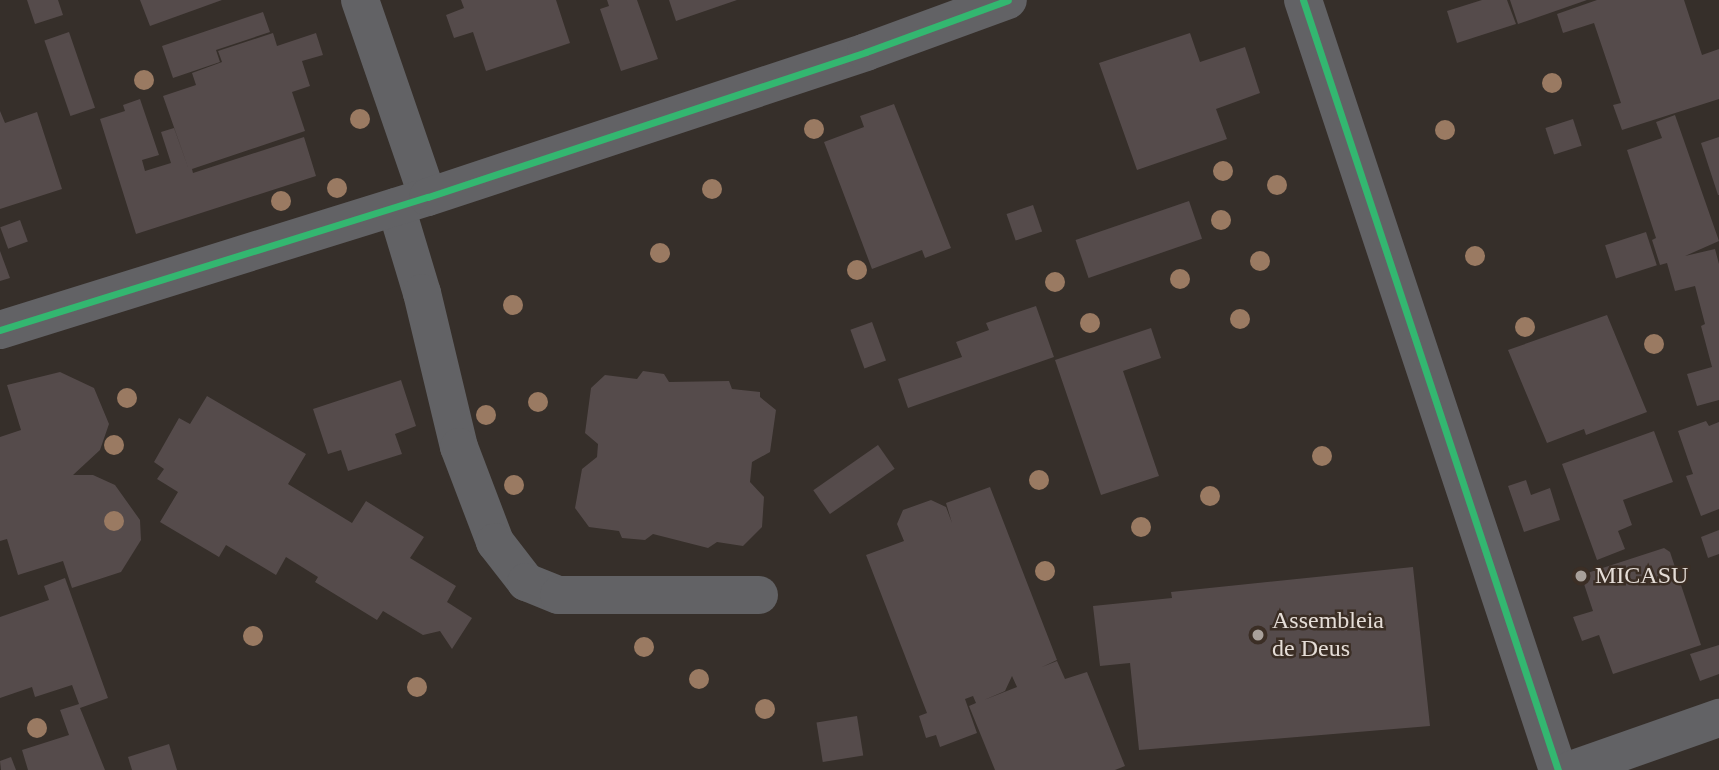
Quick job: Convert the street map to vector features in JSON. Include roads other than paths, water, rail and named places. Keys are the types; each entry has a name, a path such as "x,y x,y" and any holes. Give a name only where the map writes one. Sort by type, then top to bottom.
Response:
{"street":[{"path":"360,0 412,202 422,293 459,447 495,542 526,582 559,595 759,595"},
{"path":"0,330 412,202 866,52 1008,0"},
{"path":"1303,0 1558,770"},
{"path":"1571,770 1719,718"}],"place":[{"name":"MICASU","path":"1581,576"},
{"name":"Assembleia de Deus","path":"1258,635"}]}
